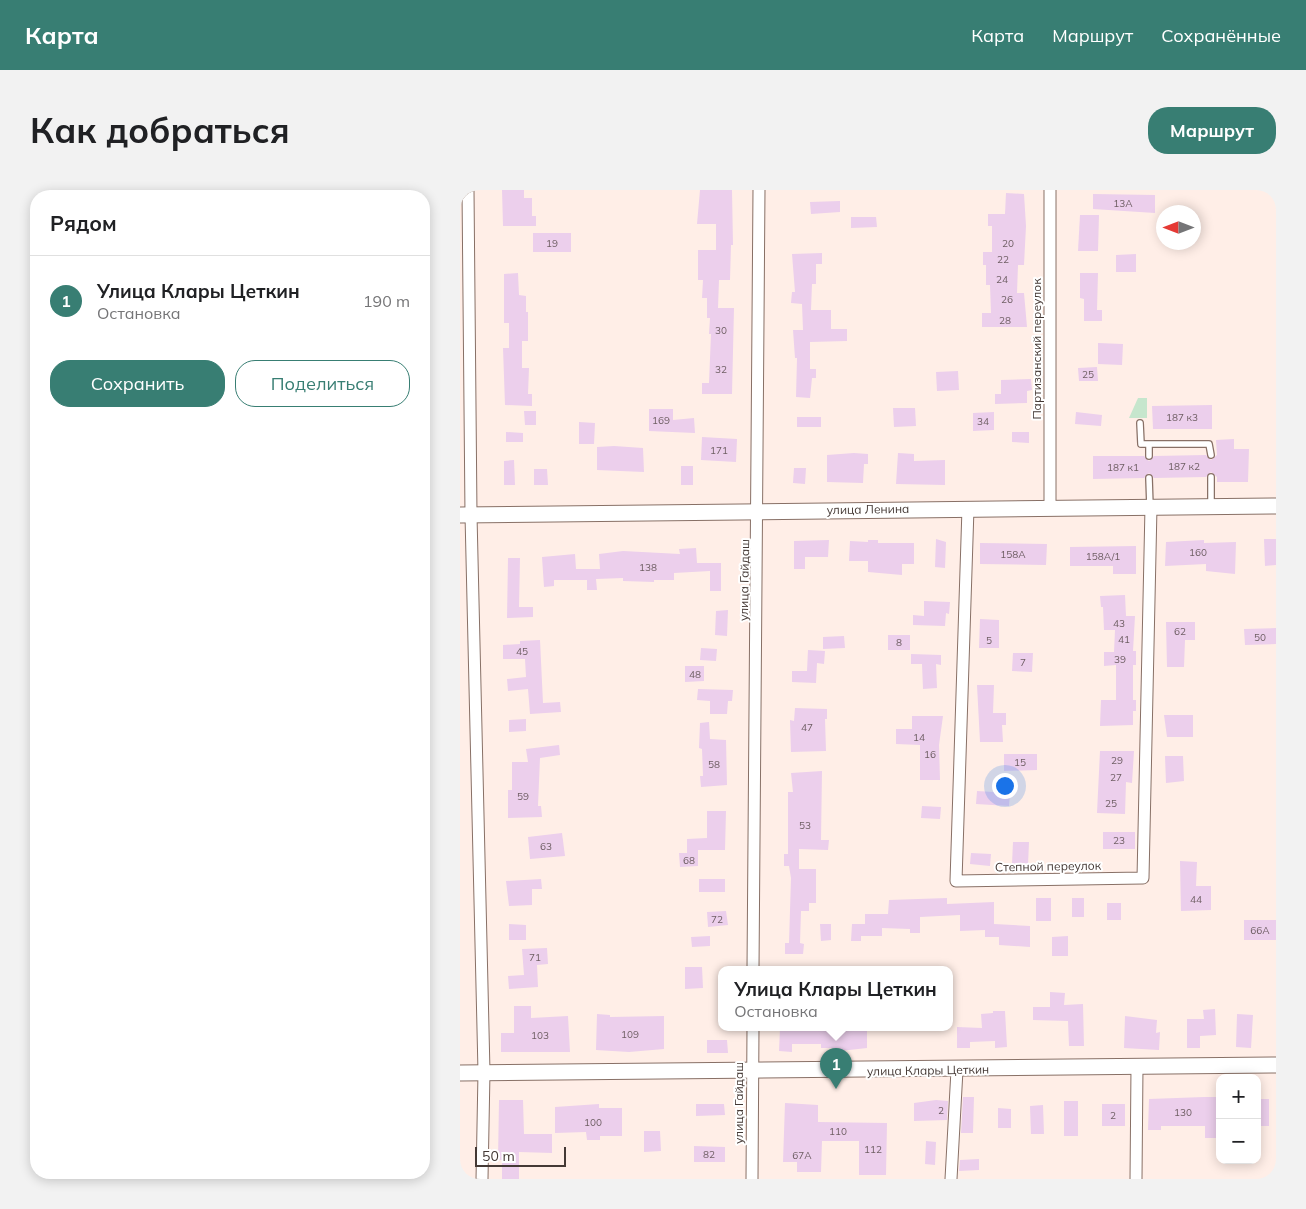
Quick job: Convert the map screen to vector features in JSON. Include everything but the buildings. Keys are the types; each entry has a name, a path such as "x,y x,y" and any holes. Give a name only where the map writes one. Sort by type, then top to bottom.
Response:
{"main road":[{"name":"улица Ленина","path":"465,515 758,510 1276,506"},
{"name":"улица Клары Цеткин","path":"460,1073 957,1070 1276,1065"}],"street":[{"path":"468,190 465,515 484,1072 482,1179"},
{"name":"улица Гайдаш","path":"753,966 759,190"},
{"name":"Партизанский переулок","path":"1050,190 1050,508"},
{"name":"Степной переулок","path":"968,508 956,881 1143,878 1150,507"},
{"name":"улица Гайдаш","path":"752,1179 753,1031"},
{"path":"1136,1179 1137,1067"},
{"path":"951,1179 957,1070"}],"lane":[{"path":"1140,423 1141,444 1208,444 1210,455"},
{"path":"1149,445 1149,456"},
{"path":"1211,477 1211,507"},
{"path":"1149,478 1150,507"}],"green space":[{"path":"1138,398 1147,398 1147,418 1129,418"}],"place":[{"name":"Улица Клары Цеткин","path":"836,1089"}]}
